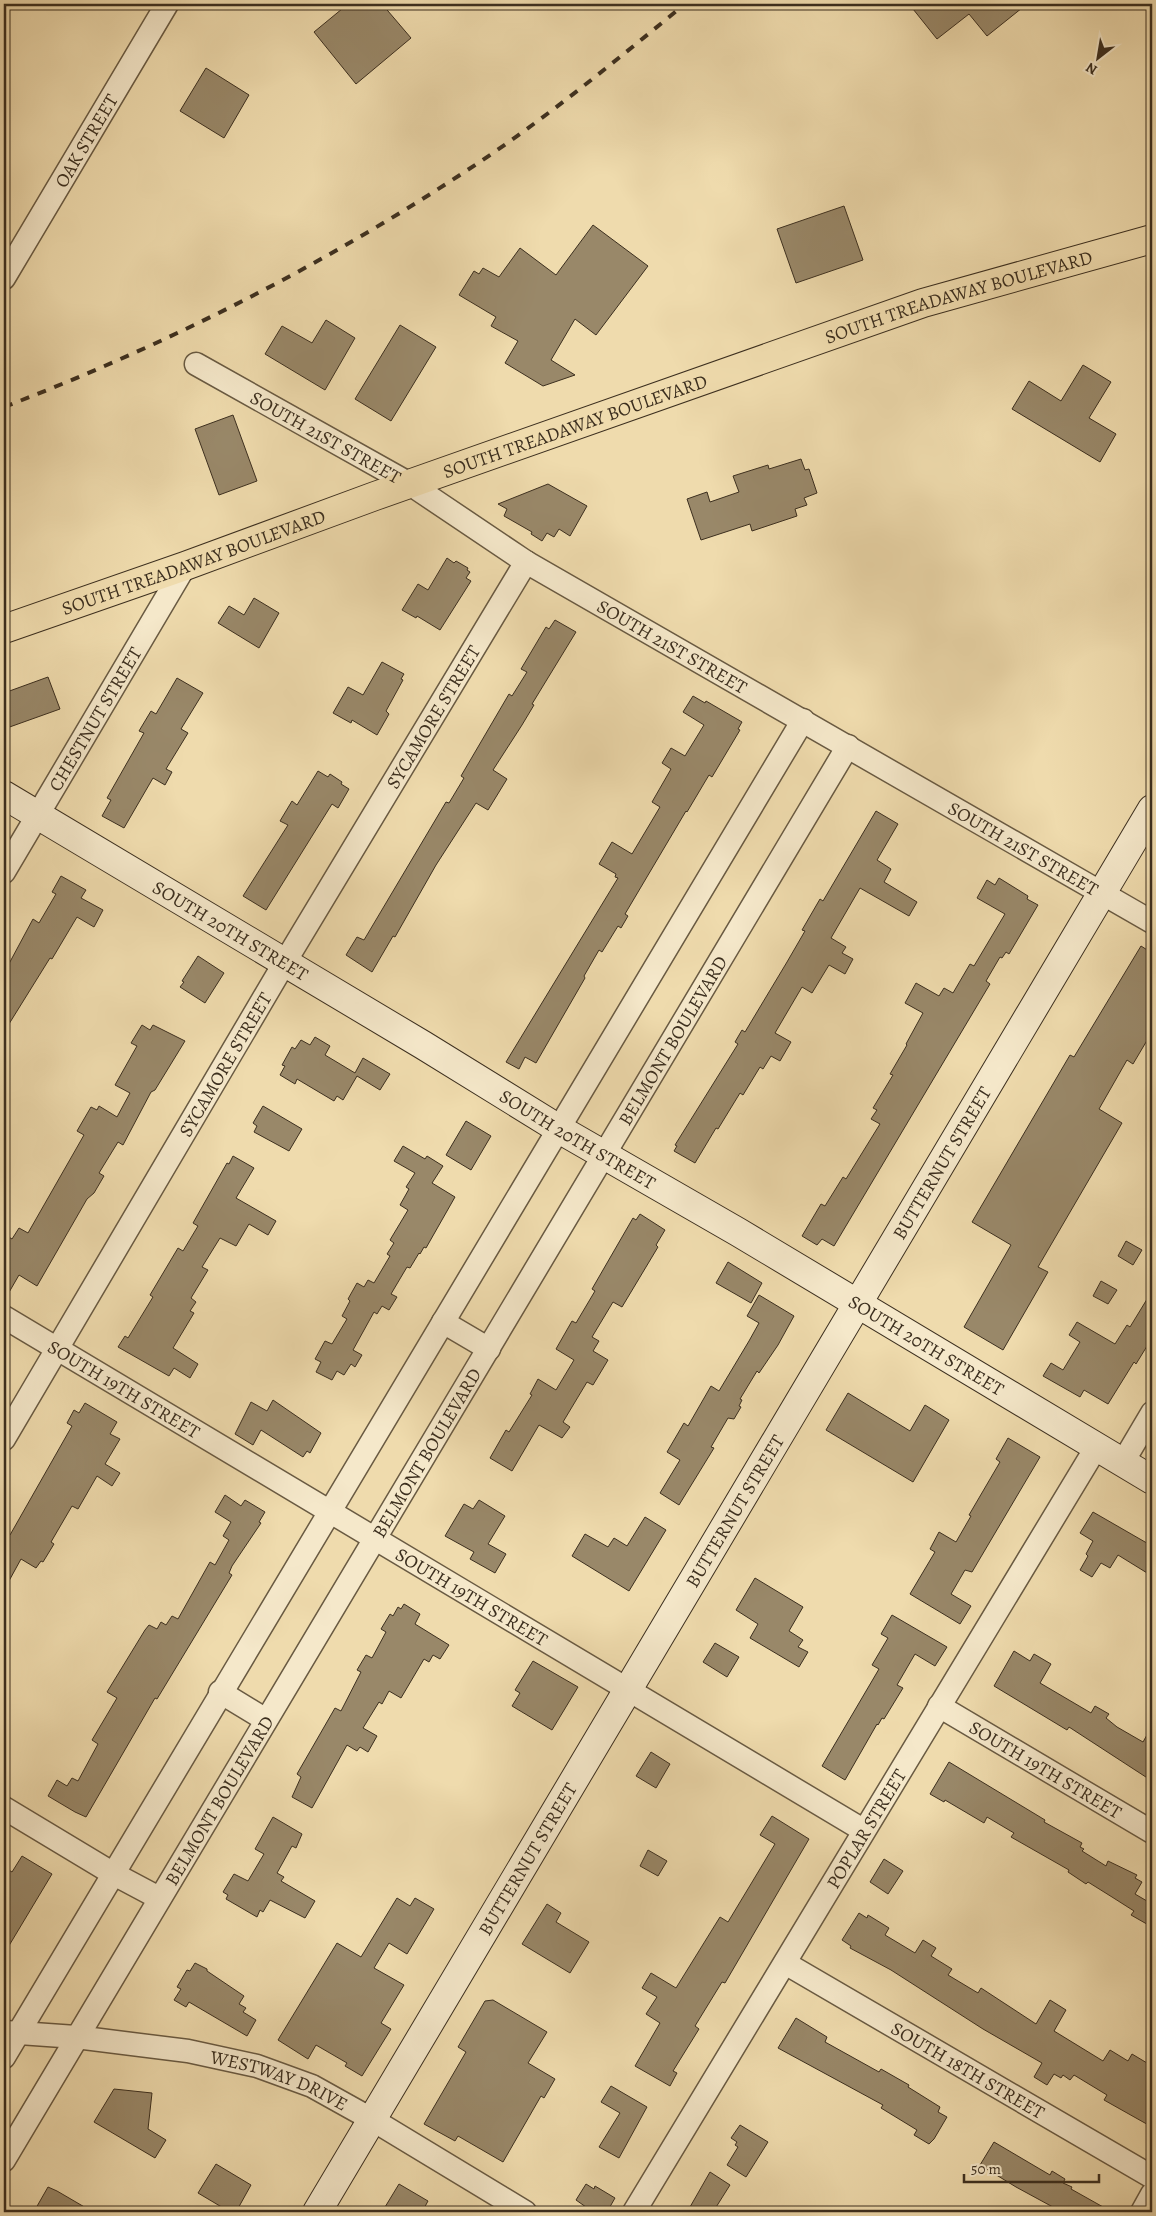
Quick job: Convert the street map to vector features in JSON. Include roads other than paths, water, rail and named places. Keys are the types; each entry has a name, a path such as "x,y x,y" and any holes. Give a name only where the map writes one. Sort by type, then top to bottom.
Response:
{"main road":[{"name":"SOUTH TREADAWAY BOULEVARD","path":"4,629 927,302 1152,239"}],"street":[{"name":"OAK STREET","path":"4,278 168,4"},
{"name":"SOUTH 21ST STREET","path":"196,364 410,484 526,562 1152,922"},
{"name":"SYCAMORE STREET","path":"4,1439 285,962 526,562"},
{"name":"CHESTNUT STREET","path":"4,872 186,566"},
{"path":"4,2057 11,2032 112,1873 803,720"},
{"name":"BELMONT BOULEVARD","path":"4,2160 848,746"},
{"name":"SOUTH 20TH STREET","path":"4,795 423,1044 559,1129 859,1304 1152,1480"},
{"name":"BUTTERNUT STREET","path":"317,2212 1152,809"},
{"name":"SOUTH 19TH STREET","path":"4,1317 863,1830"},
{"path":"443,1322 489,1349"},
{"path":"1123,1462 1152,1413"},
{"name":"POPLAR STREET","path":"634,2212 786,1963 863,1830 1097,1446"},
{"path":"220,1692 266,1720"},
{"name":"SOUTH 19TH STREET","path":"939,1706 1152,1832"},
{"path":"4,1808 112,1873 159,1898"},
{"name":"SOUTH 18TH STREET","path":"786,1963 1152,2177"},
{"name":"WESTWAY DRIVE","path":"11,2032 76,2037 188,2051 257,2066 312,2086 373,2120 526,2212"},
{"path":"1142,2212 1152,2194"}],"railway":[{"path":"4,407 64,383 183,330 241,302 355,240 466,171 523,132 632,48 685,4"}]}
